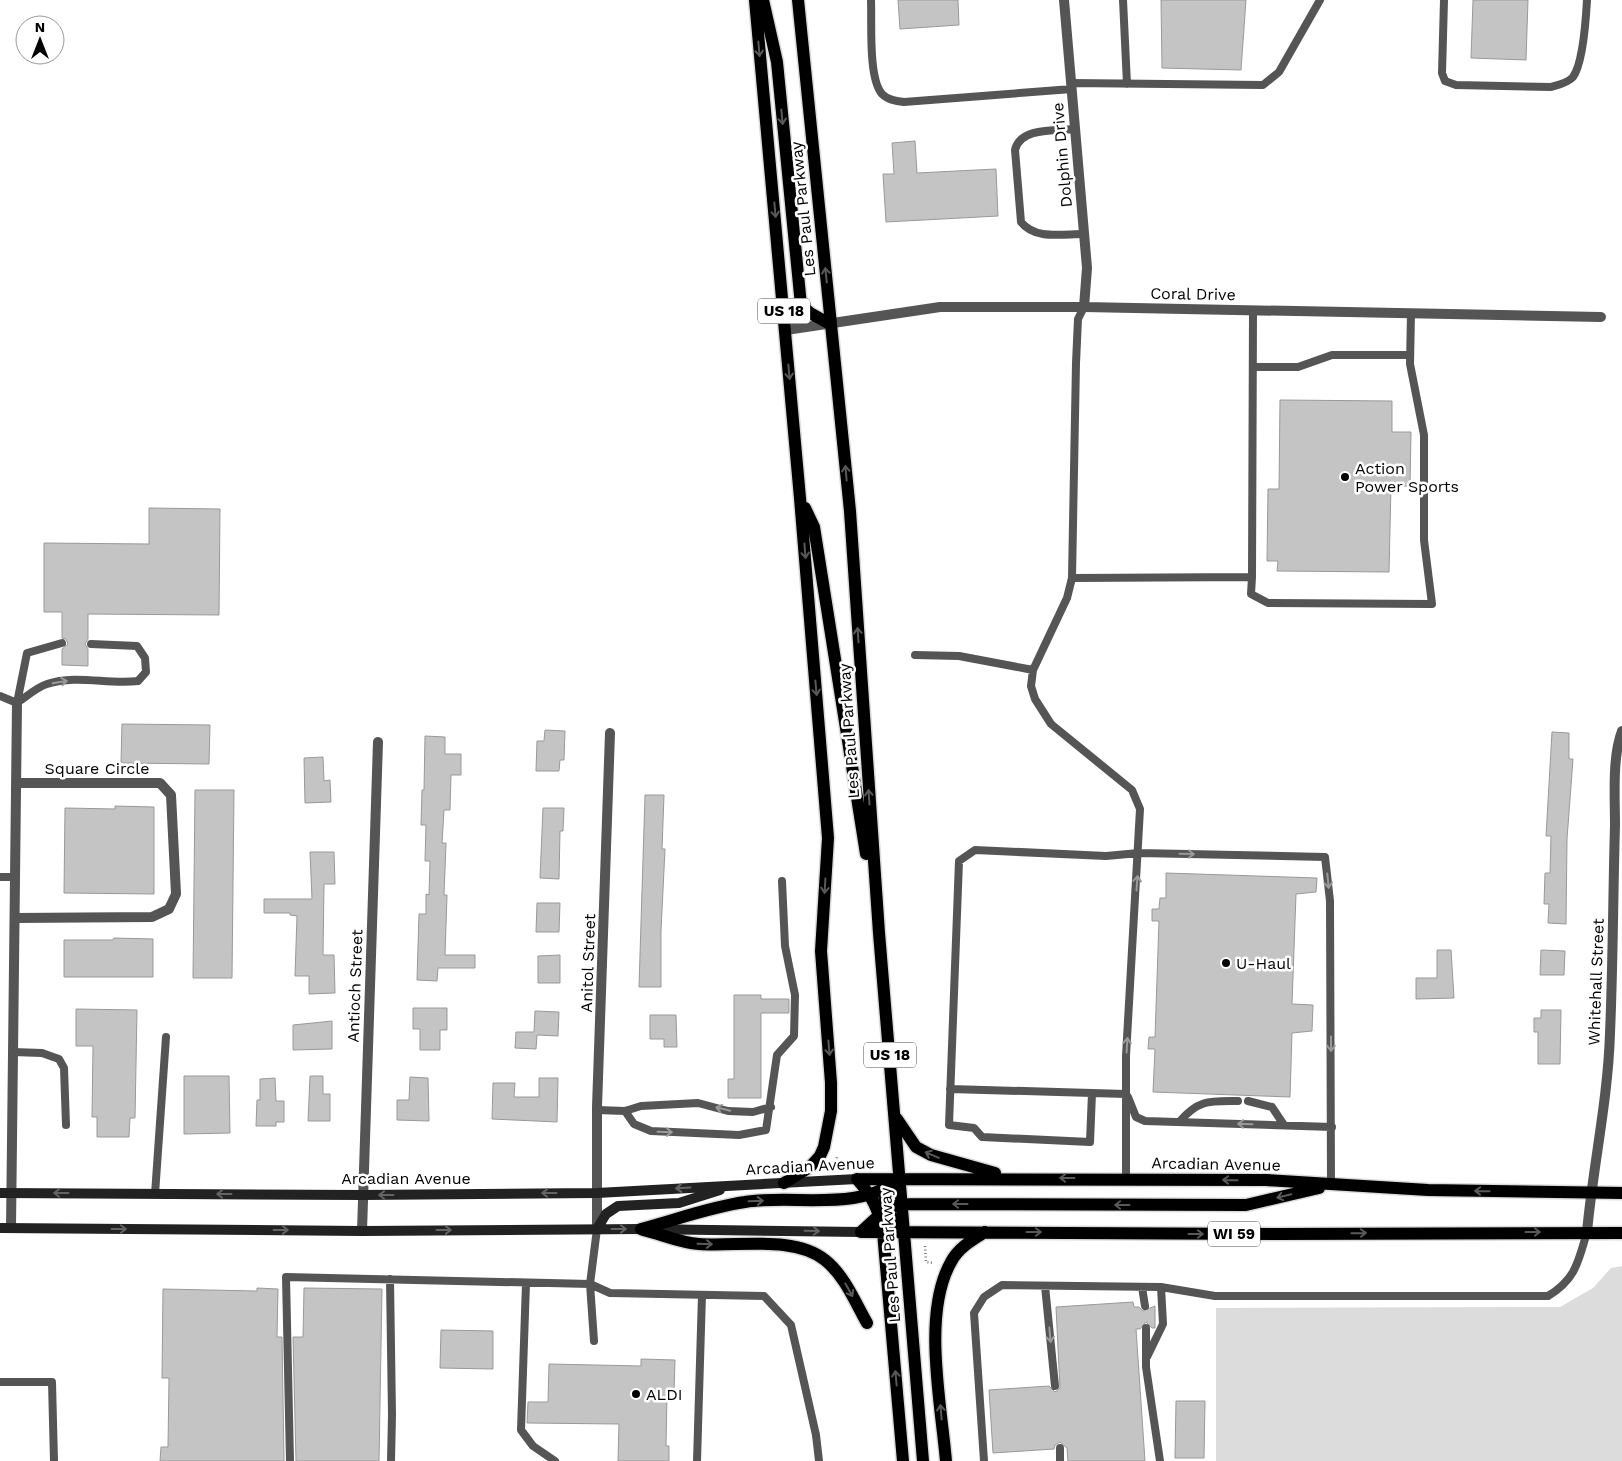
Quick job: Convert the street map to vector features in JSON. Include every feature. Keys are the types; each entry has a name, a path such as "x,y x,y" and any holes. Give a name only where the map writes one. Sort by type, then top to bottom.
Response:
{"main road":[{"name":"Les Paul Parkway","path":"755,0 786,330 828,838 821,951 832,1083 830,1111 824,1147 820,1156 810,1167 784,1182"},
{"path":"763,0 777,62 801,305 810,313 830,324"},
{"name":"Les Paul Parkway","path":"798,0 850,511 879,933 896,1117 923,1461"},
{"path":"800,498 814,528 879,933"},
{"path":"896,1117 916,1147 930,1155 1012,1178"},
{"path":"641,1229 745,1202 858,1198 875,1194 900,1178"},
{"name":"Arcadian Avenue","path":"0,1193 363,1195 597,1193 784,1182 900,1178 1126,1178 1266,1180 1428,1190 1622,1193"},
{"path":"876,1179 875,1194 882,1211 882,1232 903,1461"},
{"path":"857,1180 875,1194"},
{"path":"597,1229 606,1214 618,1206 679,1203 735,1185"},
{"name":"WI 59","path":"861,1232 882,1211 902,1204 1246,1205 1331,1185"},
{"path":"882,1211 905,1231"},
{"path":"5,1228 362,1231 641,1229 985,1232"},
{"path":"641,1229 697,1244 793,1246 810,1251 826,1261 841,1275 868,1324"},
{"path":"946,1461 934,1329 939,1290 951,1261 963,1247 985,1232"},
{"name":"WI 59","path":"985,1232 1276,1234 1622,1233"}],"street":[{"name":"Dolphin Drive","path":"1064,0 1084,234 1086,268 1084,307"},
{"name":"Coral Drive","path":"786,330 940,307 1084,307 1601,317"},
{"path":"5,1228 13,1193 17,703"},
{"name":"Whitehall Street","path":"1587,1232 1590,1193 1599,1147 1610,1035 1615,787 1618,740 1622,731"},
{"name":"Anitol Street","path":"597,1229 597,1110 610,733"},
{"name":"Antioch Street","path":"362,1231 378,742"},
{"name":"Square Circle","path":"15,918 152,916 170,909 176,894 171,795 160,783 17,783"}],"lane":[{"path":"871,0 874,75 878,88 883,95 891,100 904,102 1071,86 1127,84 1263,85 1279,72 1320,0"},
{"path":"1123,0 1127,84"},
{"path":"1444,0 1442,73 1445,81 1456,86 1552,87 1567,82 1573,77 1578,63 1587,0"},
{"path":"1075,129 1034,133 1023,136 1017,141 1015,150 1021,222 1028,230 1039,234 1084,234"},
{"path":"1084,307 1078,320 1076,364 1072,578 1067,598 1033,670 1031,686 1035,699 1051,724 1132,790 1140,808 1126,1046 1126,1178"},
{"path":"1253,310 1251,594 1268,603 1432,604 1424,540 1424,435 1410,364 1411,313"},
{"path":"1253,367 1298,367 1332,355 1410,355"},
{"path":"1072,578 1252,577"},
{"path":"17,703 27,653 62,643"},
{"path":"17,703 46,684 74,679 121,684 138,681 146,672 145,658 137,646 91,644"},
{"path":"915,655 959,656 1033,670"},
{"path":"0,696 17,703"},
{"path":"1092,1093 1090,1142 982,1137 974,1128 949,1126 959,861 975,850 1106,856 1138,852 1325,857 1330,901 1331,1185"},
{"path":"0,877 15,877"},
{"path":"625,1111 634,1124 652,1131 738,1135 766,1130 777,1055 794,1036 795,994 785,946 782,881"},
{"path":"155,1194 166,1037"},
{"path":"13,1052 42,1053 59,1059 64,1068 66,1126"},
{"path":"950,1089 1126,1094"},
{"path":"1126,1094 1136,1117 1145,1121 1332,1127"},
{"path":"1180,1122 1192,1107 1208,1101 1238,1101"},
{"path":"1248,1101 1272,1107 1284,1126"},
{"path":"597,1110 625,1111 641,1106 698,1103 728,1111 753,1112 771,1106"},
{"path":"594,1341 590,1284 597,1229"},
{"path":"984,1461 974,1313 984,1297 1002,1285 1161,1287 1215,1296 1548,1296 1563,1286 1574,1272 1587,1232"},
{"path":"290,1461 286,1277 590,1284 610,1293 764,1296 791,1325 816,1435 818,1461"},
{"path":"390,1280 391,1461"},
{"path":"526,1283 521,1430 533,1446 555,1461"},
{"path":"1045,1286 1055,1386"},
{"path":"1142,1287 1145,1306"},
{"path":"1146,1359 1164,1324 1161,1287"},
{"path":"697,1461 702,1295"},
{"path":"1146,1328 1146,1359 1160,1461"},
{"path":"0,1382 52,1382 54,1461"},
{"path":"1060,1448 1060,1461"}],"path":[{"path":"835,1165 837,1157 840,1157"},
{"path":"925,1246 924,1257 926,1262 934,1263"}],"shaded area":[{"path":"1622,1266 1622,1461 1216,1461 1216,1308 1560,1307 1593,1288 1611,1268"}],"building":[{"path":"898,0 958,0 959,25 900,29"},
{"path":"1161,0 1246,0 1241,70 1162,68"},
{"path":"1473,0 1528,0 1526,60 1471,58"},
{"path":"915,141 917,173 996,169 998,216 886,222 883,174 894,174 892,143"},
{"path":"1280,400 1392,401 1392,432 1411,432 1410,486 1391,486 1389,572 1277,571 1278,561 1267,561 1268,489 1279,489"},
{"path":"149,508 220,509 219,615 88,614 88,639 85,644 88,649 88,666 62,665 62,649 68,644 66,639 62,638 62,612 44,612 44,543 149,544"},
{"path":"122,724 210,725 209,764 121,763"},
{"path":"545,730 565,731 564,760 560,760 559,771 536,771 537,741 544,741"},
{"path":"1552,732 1569,733 1569,759 1573,759 1567,839 1566,924 1548,923 1549,904 1544,904 1545,873 1550,873 1551,836 1546,836"},
{"path":"425,736 445,737 445,754 461,754 461,775 451,775 450,810 444,810 442,843 446,843 444,895 447,895 445,955 475,955 475,968 438,968 437,981 417,980 419,914 426,914 426,894 429,895 430,861 425,861 426,825 421,825"},
{"path":"323,757 324,781 330,780 331,802 305,803 304,758"},
{"path":"195,790 234,790 232,978 193,978"},
{"path":"645,795 664,795 662,849 665,849 661,931 661,987 639,987"},
{"path":"115,806 154,807 154,894 64,893 65,808 115,809"},
{"path":"543,808 564,808 563,831 560,831 559,879 540,878"},
{"path":"310,852 334,852 335,884 324,884 323,955 334,955 335,993 309,994 309,976 295,976 297,916 290,915 290,913 264,913 264,899 312,899"},
{"name":"U-Haul","path":"1166,873 1317,878 1316,892 1296,894 1292,1004 1313,1005 1312,1031 1292,1033 1290,1097 1153,1092 1155,1049 1148,1049 1149,1037 1155,1037 1159,921 1152,921 1152,909 1159,909 1160,898 1166,898"},
{"path":"537,903 560,903 559,932 536,932"},
{"path":"114,938 153,939 153,977 64,977 64,940 113,940"},
{"path":"1437,950 1451,950 1454,998 1416,999 1416,978 1437,978"},
{"path":"1541,950 1565,951 1564,975 1540,975"},
{"path":"560,955 560,983 538,983 538,956"},
{"path":"734,995 761,995 761,999 789,999 789,1013 761,1013 761,1098 728,1098 728,1079 734,1079"},
{"path":"413,1008 447,1008 447,1030 440,1030 440,1050 420,1050 420,1029 413,1029"},
{"path":"76,1009 137,1010 135,1118 130,1118 129,1137 97,1137 97,1117 92,1117 93,1046 76,1046"},
{"path":"1541,1010 1561,1010 1560,1064 1538,1064 1538,1032 1534,1032 1534,1018 1541,1018"},
{"path":"535,1011 559,1012 558,1036 537,1035 536,1049 515,1048 516,1032 534,1032"},
{"path":"650,1015 676,1015 677,1047 664,1047 664,1039 650,1039"},
{"path":"332,1021 332,1049 293,1050 293,1025"},
{"path":"184,1076 229,1076 230,1133 184,1134"},
{"path":"310,1076 323,1076 323,1094 330,1094 330,1121 308,1121"},
{"path":"410,1077 428,1078 429,1121 397,1120 397,1100 409,1100"},
{"path":"275,1078 276,1101 284,1101 284,1122 276,1122 276,1126 256,1126 257,1100 260,1100 260,1079"},
{"path":"539,1078 558,1078 557,1122 492,1119 493,1083 515,1083 514,1097 539,1097"},
{"path":"257,1288 278,1289 277,1337 282,1337 284,1461 160,1461 161,1447 168,1447 169,1378 162,1378 163,1289 257,1291"},
{"path":"304,1288 382,1289 379,1461 296,1461 293,1337 303,1337"},
{"path":"1133,1302 1134,1307 1139,1307 1143,1311 1155,1306 1155,1328 1152,1328 1146,1322 1140,1329 1136,1329 1145,1461 1068,1461 1067,1448 1060,1442 1055,1445 1054,1449 993,1453 989,1390 1049,1386 1055,1392 1060,1388 1056,1307"},
{"path":"441,1330 493,1331 493,1369 440,1368"},
{"path":"641,1359 675,1360 674,1393 667,1393 666,1446 669,1446 669,1461 618,1461 619,1424 527,1423 528,1402 548,1402 549,1364 641,1366"},
{"path":"1176,1401 1205,1401 1204,1458 1175,1458"}],"place":[{"name":"Action Power Sports","path":"1345,477"},
{"name":"U-Haul","path":"1226,963"},
{"name":"ALDI","path":"636,1394"}]}
